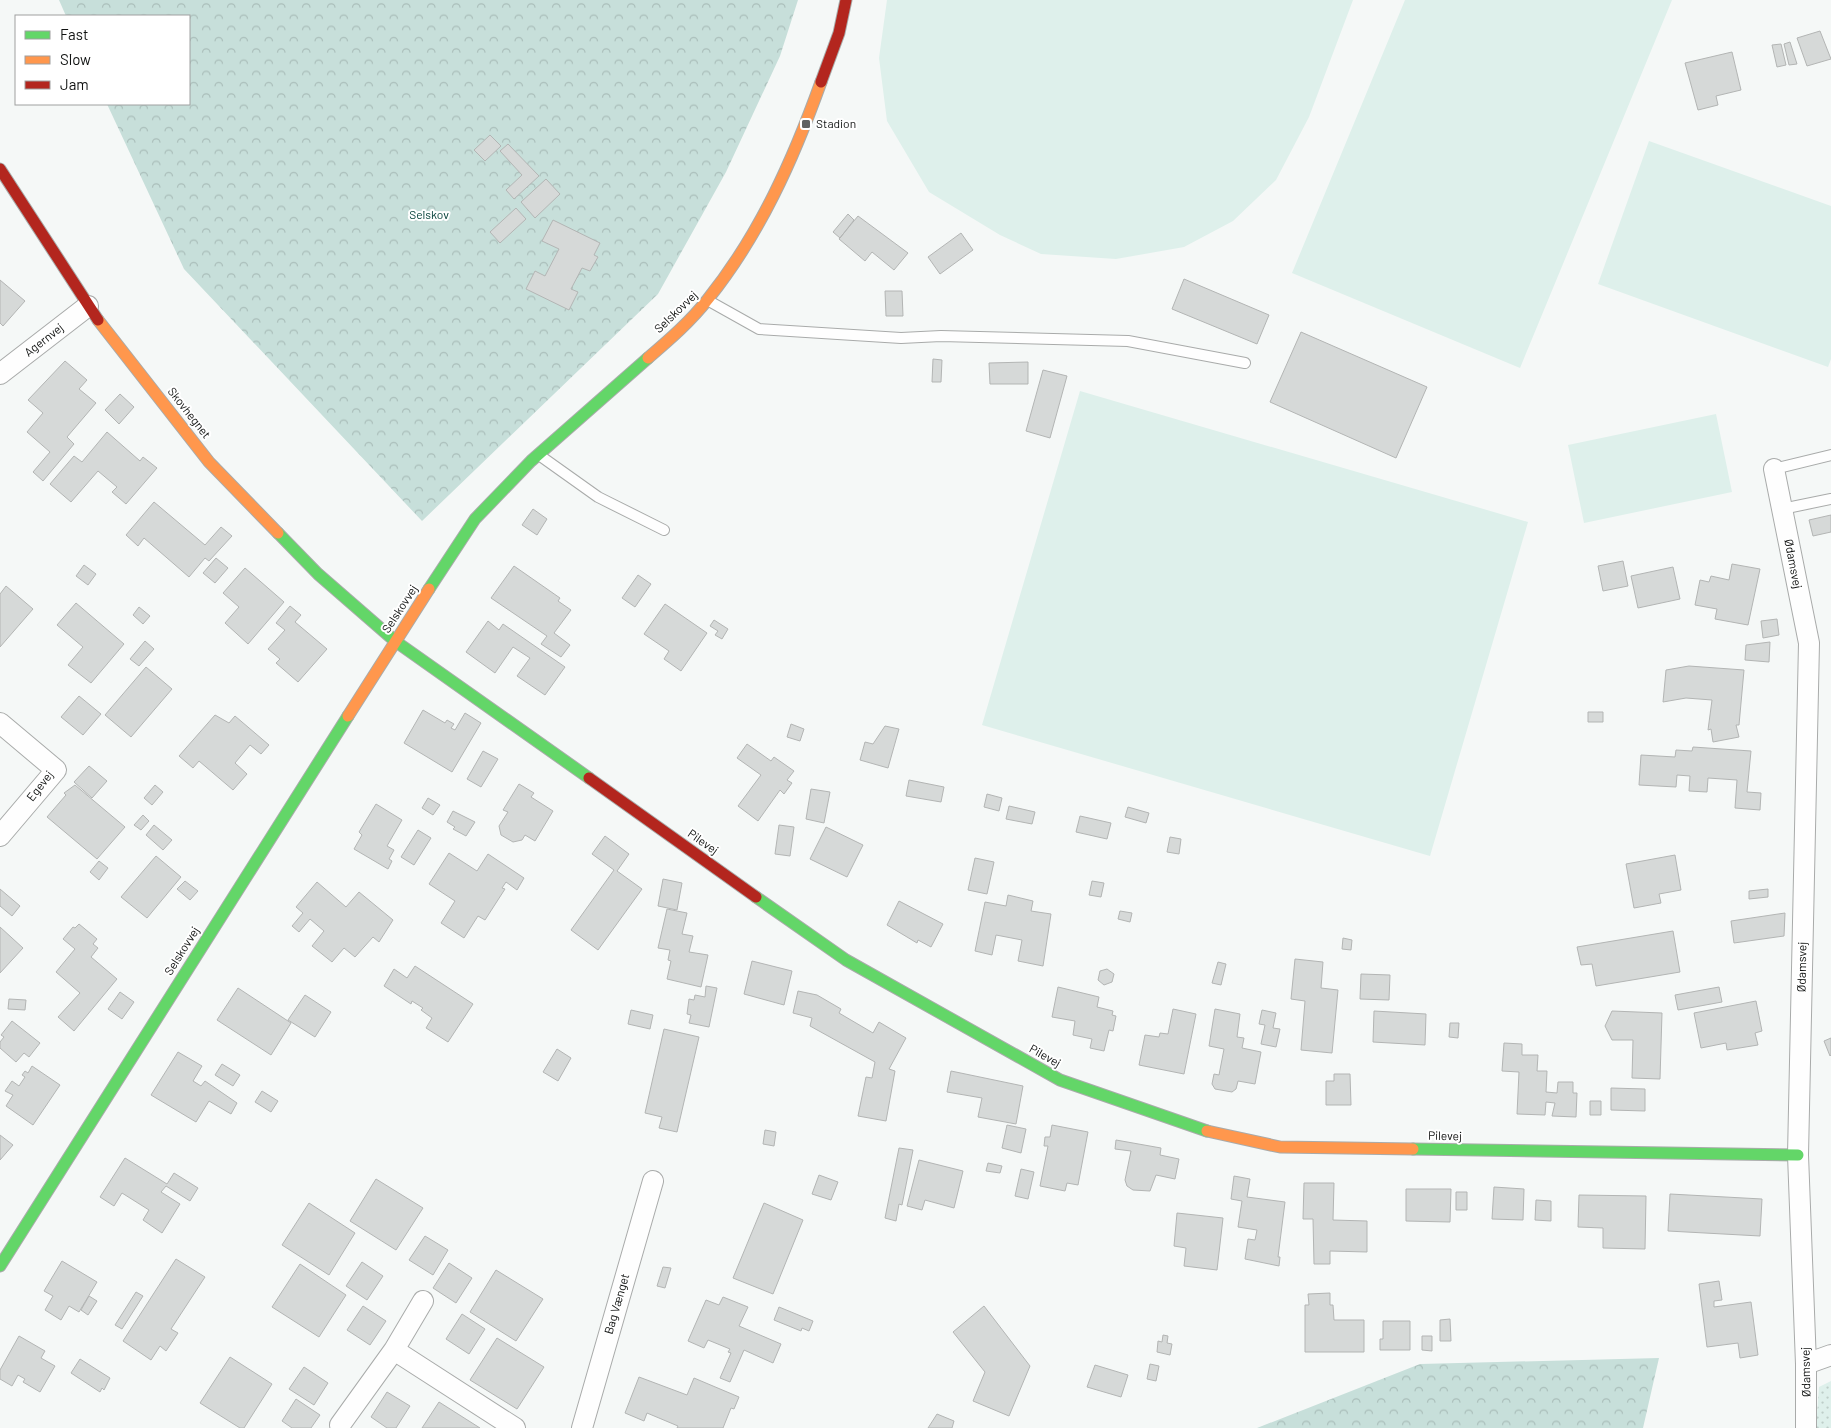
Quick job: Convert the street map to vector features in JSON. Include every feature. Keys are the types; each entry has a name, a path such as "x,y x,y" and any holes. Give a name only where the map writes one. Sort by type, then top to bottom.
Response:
{"street":[{"name":"Selskovvej","path":"0,1266 395,640 475,519 538,454 671,338 708,300 765,215 790,163 839,33 846,0"},
{"name":"Skovhegnet","path":"0,169 88,306 209,462 318,574 395,640"},
{"name":"Agernvej","path":"0,374 88,306"},
{"name":"Ødamsvej","path":"1774,469 1809,643 1798,1155 1806,1364 1806,1428"},
{"name":"Pilevej","path":"395,640 846,960 1060,1080 1206,1131 1280,1147 1798,1155"},
{"name":"Egevej","path":"0,723 56,770 0,836"},
{"name":"Bag Vænget","path":"582,1428 653,1181"},
{"path":"340,1425 394,1350 423,1300"},
{"path":"394,1350 515,1428"},
{"path":"1806,1364 1831,1356"}],"lane":[{"path":"708,300 759,329 901,338 941,336 1128,341 1245,362"},
{"path":"538,454 598,498 664,530"},
{"path":"1774,469 1831,455"},
{"path":"1782,510 1831,499"}],"shaded area":[{"path":"887,0 1353,0 1309,117 1276,180 1233,221 1184,247 1116,259 1041,254 1000,235 929,192 887,121 879,58"},
{"path":"1405,0 1672,0 1520,368 1292,273"},
{"path":"1649,141 1831,206 1831,359 1828,367 1598,284"},
{"path":"1080,391 1528,522 1430,856 982,725"},
{"path":"1716,414 1732,492 1584,523 1568,445"},
{"path":"1831,1381 1831,1428 1816,1428 1819,1387"}],"green space":[{"name":"Selskov","path":"59,0 798,0 780,56 726,172 658,294 422,521 184,269 107,105 190,105 190,15 66,15"},
{"path":"1659,1358 1643,1428 1257,1428 1420,1364"}],"building":[{"path":"1820,31 1831,59 1807,66 1797,38"},
{"path":"1790,42 1797,64 1789,65 1784,44"},
{"path":"1781,44 1786,65 1777,67 1772,45"},
{"path":"1732,52 1741,90 1716,96 1718,105 1698,110 1685,63"},
{"path":"490,135 501,146 485,161 474,150"},
{"path":"508,144 539,176 514,199 506,190 522,175 500,151"},
{"path":"546,179 560,194 535,218 521,202"},
{"path":"516,208 526,219 500,243 490,232"},
{"path":"848,214 854,220 840,238 833,232"},
{"path":"858,216 908,253 894,270 872,252 865,261 839,239"},
{"path":"553,220 600,243 594,255 598,257 590,271 582,268 571,289 578,292 569,310 526,289 535,271 545,276 559,249 542,241"},
{"path":"961,233 973,250 940,274 928,257"},
{"path":"1184,279 1269,315 1257,344 1172,309"},
{"path":"0,280 25,301 3,326 0,323"},
{"path":"885,291 902,291 903,316 886,316"},
{"path":"1301,332 1427,387 1396,458 1270,402"},
{"path":"933,359 942,360 941,382 932,382"},
{"path":"65,361 87,380 79,389 96,403 67,437 74,444 43,481 33,472 50,452 27,432 43,413 28,400"},
{"path":"1028,362 1028,384 990,384 989,363"},
{"path":"1043,370 1067,376 1050,438 1026,431"},
{"path":"120,394 134,407 119,424 105,410"},
{"path":"107,432 140,461 143,457 157,468 126,504 112,492 117,487 98,471 71,502 50,484 74,456 82,462"},
{"path":"154,502 205,545 221,527 232,536 209,561 205,558 189,577 144,538 138,546 126,535"},
{"path":"533,509 547,519 537,535 522,525"},
{"path":"1831,515 1831,532 1813,536 1809,520"},
{"path":"216,558 228,568 215,583 203,573"},
{"path":"1623,561 1628,586 1603,591 1598,566"},
{"path":"1732,564 1760,569 1748,625 1715,619 1717,609 1695,605 1700,580 1709,582 1711,576 1729,580"},
{"path":"84,565 96,574 88,585 76,576"},
{"path":"514,566 560,598 558,601 571,610 554,633 570,645 561,657 541,644 547,636 491,598"},
{"path":"1673,567 1680,599 1638,608 1631,576"},
{"path":"245,568 284,602 248,644 225,623 239,607 223,593"},
{"path":"638,575 651,584 635,607 622,598"},
{"path":"6,586 33,609 0,647 0,594"},
{"path":"76,603 124,644 91,683 68,665 83,647 57,625"},
{"path":"665,604 707,633 681,671 664,659 669,651 644,634"},
{"path":"290,606 301,615 295,622 327,649 298,682 276,663 280,659 268,649 285,630 276,623"},
{"path":"139,607 150,616 143,624 133,615"},
{"path":"1777,619 1779,635 1763,638 1761,621"},
{"path":"714,620 728,629 722,639 715,635 718,631 710,626"},
{"path":"488,621 499,630 503,624 565,667 545,695 517,676 530,658 513,647 495,673 466,652"},
{"path":"145,641 154,649 139,666 130,659"},
{"path":"1770,642 1769,662 1745,660 1746,645"},
{"path":"1689,666 1744,670 1739,725 1736,725 1739,737 1713,742 1711,729 1708,730 1712,700 1686,698 1663,702 1666,670"},
{"path":"146,667 172,689 131,737 105,715"},
{"path":"79,696 101,714 83,735 61,717"},
{"path":"423,710 445,723 447,720 454,724 451,728 455,730 465,713 481,723 452,772 404,743"},
{"path":"1588,712 1603,712 1603,722 1588,722"},
{"path":"215,715 229,723 235,716 269,745 261,754 250,745 235,763 247,774 233,790 199,761 193,768 179,756"},
{"path":"791,724 804,729 800,741 787,737"},
{"path":"885,726 899,729 888,768 860,760 865,742 873,744"},
{"path":"747,744 771,761 774,757 794,771 787,780 792,783 784,794 780,790 758,821 738,806 761,775 737,758"},
{"path":"1693,747 1751,751 1747,792 1761,793 1760,810 1735,808 1737,780 1708,778 1707,792 1689,791 1690,776 1677,775 1676,787 1639,785 1641,755 1675,757 1676,750 1692,751"},
{"path":"483,751 498,759 481,787 467,779"},
{"path":"89,766 107,781 92,798 74,782"},
{"path":"909,780 944,787 941,802 906,796"},
{"path":"519,784 534,793 531,797 553,811 535,841 525,835 522,840 513,842 501,835 499,826 508,812 503,810"},
{"path":"75,785 125,827 97,859 47,817 66,795 64,793"},
{"path":"155,785 163,792 152,805 144,798"},
{"path":"811,789 830,792 824,823 806,819"},
{"path":"987,794 1002,798 999,811 984,807"},
{"path":"428,798 440,805 433,815 422,808"},
{"path":"376,804 402,820 387,846 394,850 389,859 392,861 388,869 354,849 362,835 359,832"},
{"path":"1009,806 1035,812 1032,824 1006,819"},
{"path":"1128,807 1149,813 1146,823 1125,817"},
{"path":"453,811 475,822 466,836 453,829 455,827 447,822"},
{"path":"143,815 149,821 141,830 134,825"},
{"path":"1080,816 1111,823 1107,839 1076,832"},
{"path":"154,825 172,840 163,850 146,835"},
{"path":"779,825 794,827 790,856 775,854"},
{"path":"826,827 863,845 847,877 810,859"},
{"path":"418,830 431,838 414,865 401,857"},
{"path":"605,836 629,854 617,871 642,889 598,950 571,930 614,870 592,854"},
{"path":"1170,837 1181,839 1179,854 1167,852"},
{"path":"449,853 477,871 488,854 524,878 517,890 506,882 502,888 505,889 485,920 478,916 464,938 441,923 455,901 429,884"},
{"path":"1675,855 1681,890 1659,894 1661,903 1634,908 1626,864"},
{"path":"156,856 181,877 147,918 121,897"},
{"path":"975,858 994,862 987,894 968,890"},
{"path":"99,861 108,868 99,880 90,872"},
{"path":"663,879 682,883 677,910 658,906"},
{"path":"185,881 198,891 190,900 177,889"},
{"path":"1092,881 1104,883 1101,897 1089,895"},
{"path":"317,882 346,907 359,892 393,920 379,942 373,937 355,957 344,948 332,962 312,946 324,931 310,919 299,932 292,926 303,913 296,907"},
{"path":"0,889 20,906 12,916 0,906"},
{"path":"1768,889 1768,897 1749,899 1749,891"},
{"path":"1008,895 1033,901 1031,911 1051,914 1043,966 1018,961 1022,940 996,935 992,955 975,951 985,902 1006,906"},
{"path":"899,901 943,924 931,947 918,940 917,943 887,925"},
{"path":"667,909 687,913 682,934 693,936 689,952 708,955 701,987 667,979 671,961 668,960 670,950 658,948"},
{"path":"1120,911 1132,913 1130,922 1118,919"},
{"path":"1785,913 1784,936 1734,943 1731,921"},
{"path":"79,924 97,939 93,944 98,948 91,957 117,979 74,1031 58,1017 80,993 56,972 75,949 63,939 73,927 75,928"},
{"path":"0,927 23,948 0,973"},
{"path":"1673,931 1680,972 1596,986 1592,964 1581,965 1577,947"},
{"path":"1343,938 1352,940 1351,950 1342,949"},
{"path":"1295,959 1323,962 1321,988 1338,990 1332,1053 1301,1050 1305,1001 1291,999"},
{"path":"752,961 792,971 784,1005 744,994"},
{"path":"1218,962 1226,964 1221,985 1212,983"},
{"path":"415,966 473,1004 448,1042 426,1028 432,1018 421,1010 423,1008 412,1001 411,1004 384,986 394,969 407,978"},
{"path":"1107,969 1114,974 1112,982 1104,985 1098,980 1100,971"},
{"path":"1361,974 1390,975 1389,1000 1360,999"},
{"path":"706,986 717,988 709,1027 689,1023 691,1015 687,1014 689,999 694,1000 695,995 705,997"},
{"path":"1058,987 1099,997 1097,1007 1113,1011 1112,1015 1116,1016 1113,1031 1109,1030 1104,1051 1090,1048 1092,1039 1073,1035 1075,1021 1052,1017"},
{"path":"1719,987 1722,1002 1678,1010 1675,995"},
{"path":"238,988 291,1023 271,1055 217,1020"},
{"path":"798,991 817,995 841,1009 839,1013 873,1033 879,1022 906,1038 889,1069 895,1071 886,1121 858,1116 866,1077 872,1078 875,1062 810,1026 812,1018 793,1013"},
{"path":"120,992 134,1002 122,1019 108,1009"},
{"path":"305,995 331,1012 315,1037 288,1020"},
{"path":"9,999 26,1000 25,1010 8,1009"},
{"path":"1756,1001 1762,1031 1755,1033 1758,1045 1727,1050 1726,1043 1701,1048 1694,1013"},
{"path":"1173,1009 1196,1014 1184,1074 1139,1065 1145,1035 1159,1037 1160,1033 1168,1034"},
{"path":"1215,1009 1240,1014 1237,1037 1244,1038 1242,1048 1261,1052 1255,1084 1238,1081 1236,1089 1232,1092 1215,1089 1212,1084 1214,1074 1219,1075 1224,1049 1209,1046"},
{"path":"631,1010 653,1015 650,1029 628,1024"},
{"path":"1262,1010 1276,1013 1273,1028 1280,1029 1276,1047 1261,1044 1265,1025 1259,1024"},
{"path":"1374,1011 1426,1014 1425,1045 1373,1042"},
{"path":"1612,1011 1662,1013 1660,1079 1632,1078 1633,1040 1612,1040 1605,1026"},
{"path":"12,1021 40,1043 29,1057 24,1053 16,1062 0,1048 0,1042 4,1037 1,1035"},
{"path":"1450,1023 1459,1023 1458,1038 1449,1037"},
{"path":"664,1029 699,1037 677,1132 659,1128 662,1117 645,1113"},
{"path":"1831,1038 1831,1055 1830,1056 1824,1041"},
{"path":"1504,1043 1522,1044 1522,1055 1538,1055 1537,1071 1547,1071 1546,1092 1557,1093 1558,1082 1573,1082 1573,1093 1577,1093 1576,1117 1552,1116 1555,1103 1546,1102 1545,1115 1517,1114 1519,1072 1502,1071"},
{"path":"557,1049 571,1058 558,1081 543,1072"},
{"path":"178,1052 202,1066 193,1081 201,1086 205,1081 237,1103 231,1114 209,1101 196,1122 151,1095"},
{"path":"222,1064 240,1075 233,1086 215,1075"},
{"path":"32,1066 60,1085 33,1125 6,1106 13,1095 5,1091 12,1081 19,1086 25,1077 22,1075 25,1071 28,1073"},
{"path":"951,1071 1023,1086 1016,1124 978,1117 982,1098 947,1092"},
{"path":"1334,1074 1350,1074 1351,1105 1326,1105 1326,1081 1334,1081"},
{"path":"1611,1088 1645,1089 1645,1111 1611,1110"},
{"path":"262,1091 278,1101 271,1112 255,1102"},
{"path":"1590,1101 1601,1101 1601,1115 1590,1115"},
{"path":"1007,1125 1026,1129 1021,1153 1002,1148"},
{"path":"1052,1125 1088,1132 1078,1185 1067,1183 1065,1191 1040,1186 1048,1146 1044,1146 1045,1137 1050,1137"},
{"path":"765,1130 776,1132 774,1146 763,1144"},
{"path":"0,1135 13,1145 0,1160"},
{"path":"1116,1140 1161,1148 1160,1155 1179,1159 1175,1179 1156,1175 1150,1191 1133,1190 1127,1186 1125,1180 1131,1151 1115,1149"},
{"path":"899,1148 913,1150 902,1205 899,1204 896,1221 885,1218"},
{"path":"125,1158 167,1184 174,1173 198,1188 190,1201 166,1186 161,1192 180,1204 162,1233 143,1220 149,1210 122,1193 114,1206 100,1197"},
{"path":"919,1160 963,1171 954,1208 925,1200 922,1210 907,1206"},
{"path":"988,1163 1002,1166 1000,1173 986,1171"},
{"path":"1021,1169 1034,1172 1028,1199 1015,1196"},
{"path":"819,1175 838,1182 831,1200 812,1194"},
{"path":"1234,1176 1250,1179 1247,1197 1285,1202 1278,1257 1280,1257 1279,1266 1245,1259 1248,1239 1255,1240 1257,1230 1238,1227 1242,1201 1231,1199"},
{"path":"376,1179 423,1208 396,1250 350,1221"},
{"path":"1304,1183 1334,1183 1333,1220 1367,1221 1367,1252 1330,1251 1330,1264 1314,1264 1313,1219 1303,1219"},
{"path":"1494,1187 1524,1189 1523,1220 1492,1219"},
{"path":"1406,1189 1451,1189 1450,1222 1406,1221"},
{"path":"1456,1192 1467,1192 1467,1210 1456,1210"},
{"path":"1670,1194 1762,1199 1760,1236 1668,1231"},
{"path":"1579,1195 1646,1196 1645,1249 1603,1248 1603,1228 1578,1227"},
{"path":"1536,1200 1551,1201 1551,1221 1535,1220"},
{"path":"309,1203 355,1233 329,1275 282,1245"},
{"path":"764,1203 803,1220 773,1294 733,1278"},
{"path":"1177,1213 1223,1218 1217,1270 1184,1266 1186,1248 1174,1246"},
{"path":"425,1236 448,1250 433,1275 409,1260"},
{"path":"176,1259 205,1277 171,1329 178,1333 166,1351 160,1346 151,1360 123,1341"},
{"path":"62,1261 97,1282 79,1312 69,1306 61,1320 45,1310 53,1296 44,1291"},
{"path":"362,1262 383,1276 367,1300 346,1286"},
{"path":"449,1263 472,1278 456,1303 433,1288"},
{"path":"300,1264 346,1295 319,1337 272,1307"},
{"path":"663,1267 671,1268 665,1288 657,1286"},
{"path":"496,1270 543,1299 516,1341 470,1312"},
{"path":"1719,1281 1722,1300 1714,1301 1714,1307 1751,1302 1758,1355 1740,1358 1738,1343 1707,1347 1699,1284"},
{"path":"136,1292 143,1296 122,1329 115,1325"},
{"path":"1330,1293 1330,1305 1333,1305 1334,1320 1364,1320 1364,1352 1305,1352 1305,1305 1309,1305 1308,1294"},
{"path":"89,1296 97,1301 88,1315 81,1310"},
{"path":"723,1297 748,1307 739,1326 781,1344 773,1363 744,1350 730,1382 720,1378 731,1353 728,1352 730,1349 708,1340 704,1348 688,1341 706,1300 719,1305"},
{"path":"363,1306 386,1321 370,1345 347,1330"},
{"path":"984,1306 1030,1366 1009,1416 973,1401 985,1372 953,1332"},
{"path":"779,1307 813,1321 809,1331 802,1328 801,1331 774,1320"},
{"path":"462,1314 485,1329 469,1354 446,1339"},
{"path":"1450,1319 1451,1341 1440,1341 1440,1320"},
{"path":"1383,1321 1410,1321 1410,1350 1380,1350 1380,1339 1383,1339"},
{"path":"1163,1335 1168,1336 1167,1343 1172,1344 1170,1355 1157,1352 1158,1341 1162,1342"},
{"path":"19,1336 45,1351 41,1358 55,1366 40,1392 23,1382 25,1379 18,1375 12,1386 0,1379 0,1370"},
{"path":"1422,1336 1432,1336 1432,1351 1422,1350"},
{"path":"497,1338 544,1367 517,1409 470,1380"},
{"path":"230,1357 272,1384 244,1428 240,1428 200,1403"},
{"path":"80,1359 110,1378 104,1390 102,1388 100,1392 71,1373"},
{"path":"1150,1364 1159,1366 1156,1381 1147,1379"},
{"path":"1095,1365 1128,1375 1121,1397 1087,1387"},
{"path":"304,1367 328,1383 314,1405 289,1389"},
{"path":"639,1377 687,1395 694,1378 739,1397 734,1409 731,1408 723,1428 677,1428 678,1426 647,1413 644,1421 625,1413"},
{"path":"387,1392 410,1406 396,1428 387,1428 371,1417"},
{"path":"296,1399 320,1415 311,1428 292,1428 282,1421"},
{"path":"439,1402 480,1428 422,1428"},
{"path":"937,1414 954,1421 952,1428 928,1428"}],"traffic: fast":[{"path":"429,589 475,519 531,461 648,358"},
{"path":"278,533 318,574 395,641 589,778"},
{"path":"0,1266 348,716"},
{"path":"756,897 846,960 1060,1080 1207,1131"},
{"path":"1413,1149 1798,1155"}],"traffic: slow":[{"path":"648,358 694,315 727,274 744,249 787,168 821,82"},
{"path":"98,320 209,462 278,533"},
{"path":"348,716 429,589"},
{"path":"1207,1131 1280,1147 1413,1149"}],"traffic: jam":[{"path":"821,82 839,33 846,0"},
{"path":"0,169 98,320"},
{"path":"589,778 756,897"}],"place":[{"name":"Stadion","path":"806,124"}]}
